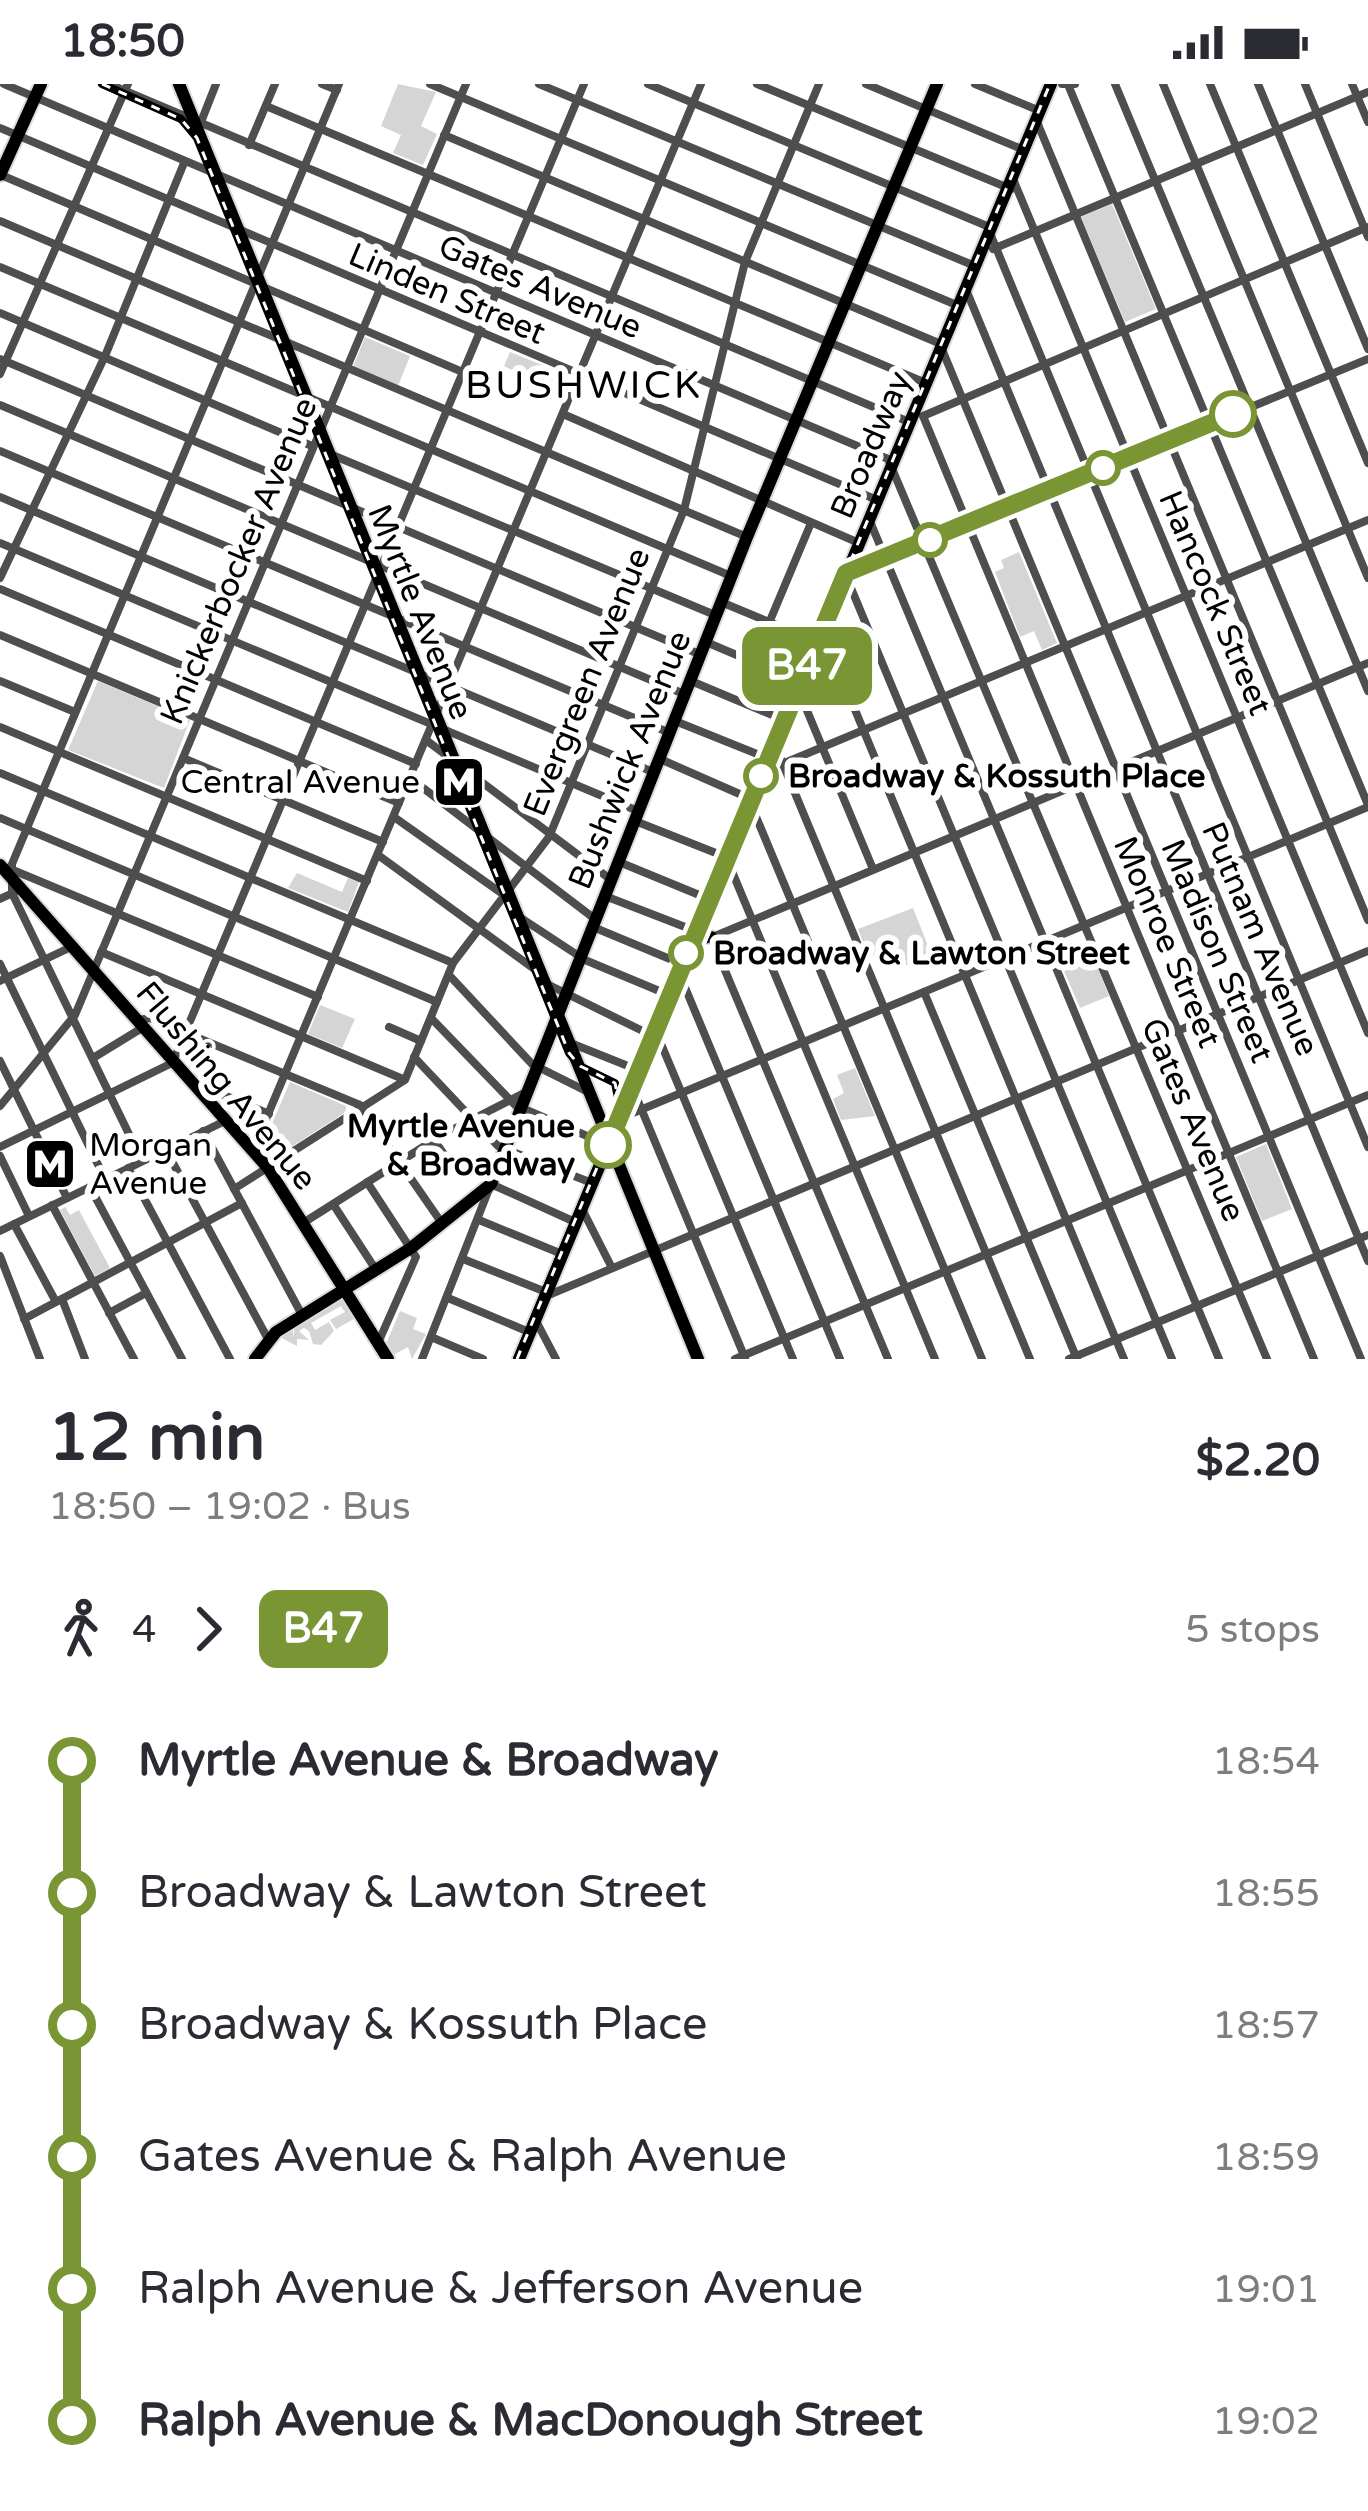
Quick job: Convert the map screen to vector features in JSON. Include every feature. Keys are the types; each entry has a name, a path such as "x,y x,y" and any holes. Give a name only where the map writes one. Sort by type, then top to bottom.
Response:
{"main road":[{"name":"Myrtle Avenue","path":"179,84 317,437 376,570 434,724 698,1359"},
{"name":"Bushwick Avenue","path":"491,1184 515,1104 536,1068 731,576 937,84"},
{"name":"Broadway","path":"519,1359 726,857 775,762 774,743 917,415 926,383 1013,186 1051,84"},
{"path":"0,175 38,91"},
{"path":"317,437 328,412"},
{"name":"Flushing Avenue","path":"7,869 17,891 73,946 268,1168 388,1359"},
{"path":"693,938 711,937"},
{"path":"255,1359 268,1339 411,1248 491,1184"}],"street":[{"name":"Gates Avenue","path":"4,84 38,91 184,164 892,464 1267,1359"},
{"path":"109,84 126,88 197,126 812,382 917,415 1367,231 1305,84"},
{"path":"197,126 216,84"},
{"path":"249,146 275,84"},
{"path":"318,997 7,869 338,87 322,84"},
{"path":"430,84 861,265 964,300"},
{"name":"Knickerbocker Avenue","path":"328,412 466,84"},
{"path":"539,84 878,226 983,256 1368,92"},
{"path":"29,1216 0,1152 72,1112 149,1078 173,1060 584,84"},
{"path":"648,84 989,232"},
{"path":"253,1152 701,84"},
{"path":"757,84 1013,186"},
{"name":"Evergreen Avenue","path":"405,1080 453,963 549,833 651,588 683,510 746,262 819,84"},
{"path":"866,84 1024,150"},
{"path":"975,84 1038,116 1368,920"},
{"path":"1115,84 1307,545 1363,665 1368,691"},
{"path":"1163,84 1368,578"},
{"path":"1210,84 1368,463"},
{"path":"1258,84 1368,350"},
{"path":"1352,84 1368,122"},
{"path":"619,1119 1368,806 1068,85"},
{"path":"0,374 126,88"},
{"path":"266,106 926,383"},
{"name":"Linden Street","path":"0,128 877,500"},
{"path":"444,135 845,304 942,352"},
{"path":"0,578 104,359 184,164"},
{"path":"0,175 500,388"},
{"name":"Hancock Street","path":"1013,186 1368,1033"},
{"path":"0,221 747,538"},
{"path":"983,256 1042,363 1368,1147"},
{"path":"0,267 328,412 731,576"},
{"name":"Putnam Avenue","path":"964,300 1309,1120 1363,1237 1368,1261"},
{"path":"0,313 206,402 317,437"},
{"name":"Madison Street","path":"942,352 1361,1359"},
{"path":"1172,1359 844,578 1368,359"},
{"path":"3,360 497,570 634,627 703,648 799,692 873,869"},
{"path":"0,405 281,524 376,570 618,666 784,720"},
{"path":"563,414 811,523 866,530 886,559 1219,1359"},
{"name":"Monroe Street","path":"917,415 1314,1359"},
{"name":"Knickerbocker Avenue","path":"0,1106 74,1018 317,437"},
{"path":"0,451 602,705 775,762 823,747 1368,520"},
{"path":"327,453 651,588 822,639 1124,1359"},
{"path":"0,497 448,687 750,806 982,1359"},
{"path":"769,622 811,523"},
{"path":"0,543 569,782 726,857 935,1359"},
{"path":"0,590 416,764"},
{"path":"0,635 399,803"},
{"path":"888,1359 711,937 1363,665"},
{"path":"0,681 75,712"},
{"path":"0,727 367,880"},
{"path":"426,740 612,880"},
{"path":"183,758 383,842"},
{"path":"775,762 833,886 1030,1359"},
{"path":"0,772 453,963"},
{"path":"410,778 594,923 680,968 840,1359"},
{"path":"394,817 497,895 505,894"},
{"path":"0,818 437,1002"},
{"path":"378,856 565,996 653,1034 793,1359"},
{"path":"619,862 709,898"},
{"path":"0,899 17,891 142,1161"},
{"path":"605,896 693,938"},
{"path":"514,914 522,914 581,957 669,994"},
{"path":"3,980 73,946"},
{"path":"463,1259 546,1292 575,1283 1368,951"},
{"path":"101,952 405,1080"},
{"path":"0,964 3,980 105,1179"},
{"path":"448,976 536,1068 586,1091"},
{"path":"924,992 1074,1358 1363,1237"},
{"path":"93,1058 150,1018 363,1108 442,1223"},
{"path":"430,1018 515,1104 608,1145"},
{"path":"388,1027 421,1041"},
{"path":"566,1042 638,1070"},
{"path":"414,1057 504,1147 592,1183"},
{"path":"0,1060 67,1198"},
{"path":"235,1189 405,1080"},
{"path":"632,1086 741,1358 1368,1095"},
{"path":"201,1091 212,1090 269,1114"},
{"path":"303,1223 434,1141 515,1104"},
{"path":"0,1231 225,1120"},
{"path":"203,1131 302,1316"},
{"path":"434,1141 456,1171"},
{"path":"166,1150 268,1339"},
{"path":"128,1168 230,1359"},
{"path":"367,1182 416,1261 379,1343"},
{"path":"422,1359 491,1184 575,1222"},
{"path":"90,1187 182,1359"},
{"path":"25,1318 242,1203"},
{"path":"333,1204 376,1270"},
{"path":"52,1205 134,1359"},
{"path":"581,1207 612,1268"},
{"path":"479,1220 562,1254"},
{"path":"14,1224 59,1300 85,1359"},
{"path":"0,1256 40,1359"},
{"path":"554,1274 575,1283"},
{"path":"110,1313 146,1293"},
{"path":"448,1298 532,1325 556,1359"},
{"path":"431,1337 483,1359"}],"shaded area":[{"path":"398,84 436,92 421,126 437,134 423,165 393,153 401,135 381,126"},
{"path":"1112,204 1156,309 1125,322 1081,217"},
{"path":"365,337 410,356 398,386 353,367"},
{"path":"510,352 557,371 544,401 513,388 518,373 504,366"},
{"path":"1019,552 1057,643 1042,650 1034,631 1020,637 995,572 1004,568 1001,560"},
{"path":"98,681 190,720 164,788 68,750"},
{"path":"297,873 342,892 348,878 359,882 348,912 288,888"},
{"path":"913,908 934,961 900,966 892,948 869,957 858,929"},
{"path":"1094,958 1109,996 1080,1008 1064,971"},
{"path":"320,1005 355,1019 342,1048 308,1034"},
{"path":"855,1068 875,1116 841,1120 833,1099 844,1093 837,1075"},
{"path":"290,1082 346,1106 346,1112 269,1161 278,1142 261,1149"},
{"path":"1266,1144 1292,1209 1262,1221 1236,1157"},
{"path":"65,1207 70,1215 79,1210 110,1268 95,1276 60,1210"},
{"path":"342,1299 354,1319 336,1329 330,1320 345,1312 341,1306 311,1323 315,1330 329,1322 334,1331 321,1345 313,1344 304,1328 299,1331 309,1340 297,1339 297,1346 280,1337 293,1330 293,1338 295,1328"},
{"path":"400,1311 417,1318 413,1329 426,1334 412,1359 408,1347 393,1355 386,1344"}],"railway":[{"path":"102,84 181,119 197,138 569,1053 580,1066 615,1083 620,1108"},
{"path":"517,1359 1050,84"}],"bus line":[{"name":"B47","path":"608,1145 846,573 1233,414"}],"place":[{"name":"Broadway & Kossuth Place","path":"761,776"},
{"name":"Central Avenue","path":"459,782"},
{"name":"Broadway & Lawton Street","path":"686,953"},
{"name":"Myrtle Avenue & Broadway","path":"608,1145"},
{"name":"Morgan Avenue","path":"50,1164"}],"district":[{"name":"BUSHWICK","path":"584,385"}]}
